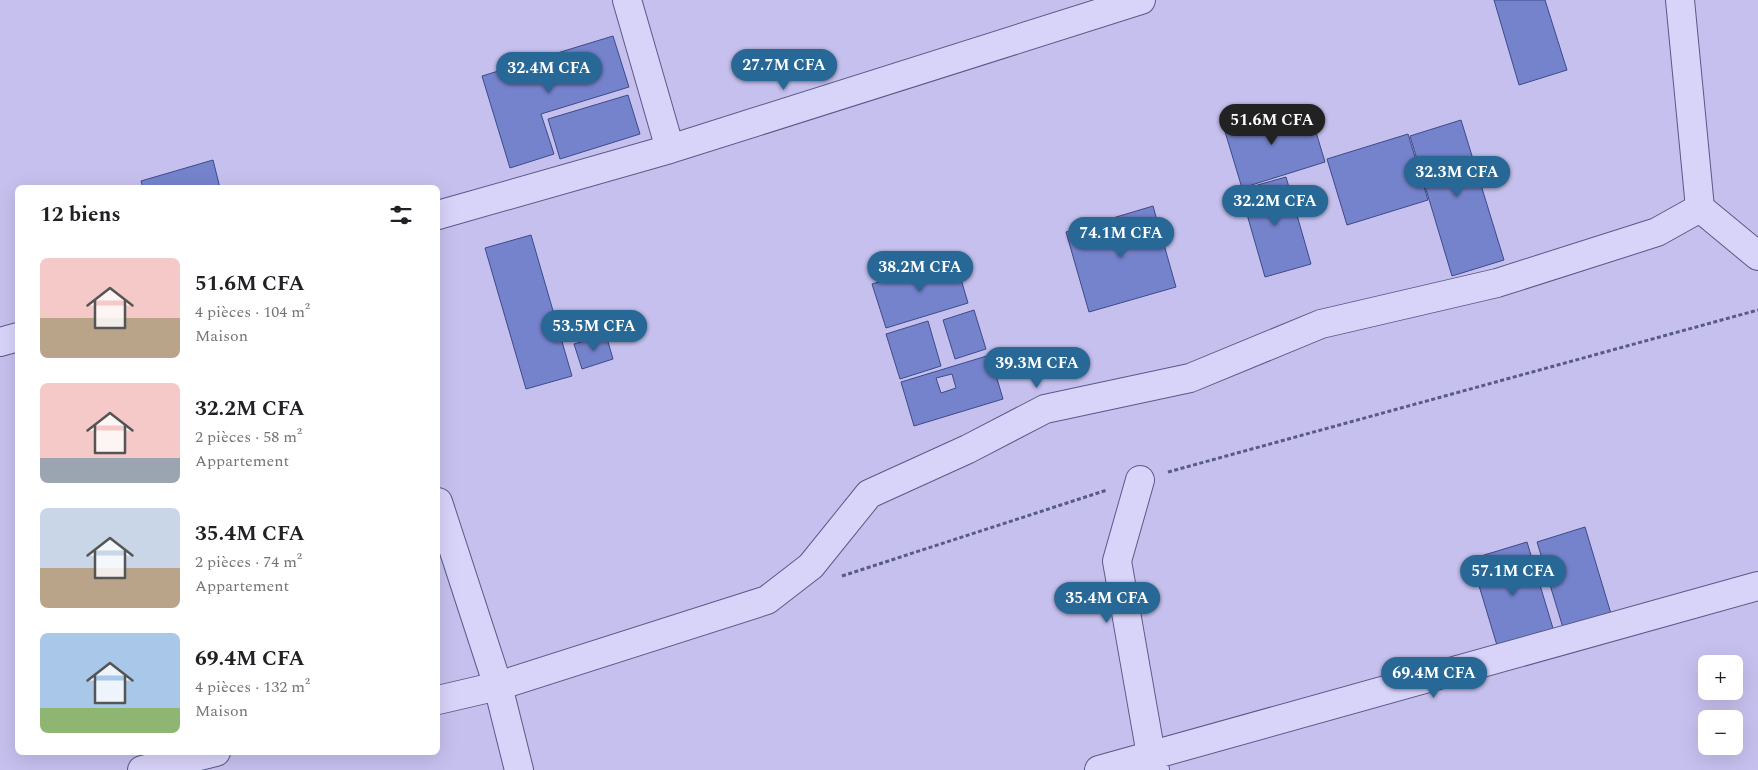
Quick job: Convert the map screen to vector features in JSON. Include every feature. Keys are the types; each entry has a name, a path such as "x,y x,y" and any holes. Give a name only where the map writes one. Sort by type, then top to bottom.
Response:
{"street":[{"path":"627,0 670,149"},
{"path":"440,214 670,149 1141,0"},
{"path":"1680,0 1700,208 1758,256"},
{"path":"440,700 498,686 767,600 811,566 869,494 968,449 1045,409 1190,378 1321,324 1497,283 1657,232 1700,208"},
{"path":"0,342 15,338"},
{"path":"1140,480 1117,561 1153,763"},
{"path":"440,508 498,686 519,770"},
{"path":"1100,770 1153,763 1758,586"},
{"path":"142,770 204,755"}],"path":[{"path":"842,576 1140,480 1758,310"}],"building":[{"path":"1494,0 1545,0 1567,70 1519,85"},
{"path":"613,36 629,87 541,114 554,154 510,168 482,76"},
{"path":"628,95 640,134 560,159 548,119"},
{"path":"1242,108 1248,128 1309,109 1325,162 1242,188 1220,115"},
{"path":"1461,120 1504,260 1452,276 1410,136"},
{"path":"1408,134 1428,200 1347,225 1327,159"},
{"path":"213,160 219,185 142,185 141,181"},
{"path":"1286,177 1311,264 1265,277 1240,190"},
{"path":"1153,206 1176,287 1089,312 1066,232"},
{"path":"531,235 572,376 526,389 485,248"},
{"path":"955,259 968,303 886,328 872,284"},
{"path":"974,310 986,349 955,359 943,320"},
{"path":"928,321 941,366 900,379 886,334"},
{"path":"606,335 613,359 582,369 574,344"},
{"path":"990,355 1003,399 914,426 901,382","holes":["952,374 956,388 941,393 936,378"]},
{"path":"1585,527 1612,617 1564,631 1537,542"},
{"path":"1527,542 1555,635 1499,652 1471,559"}]}
